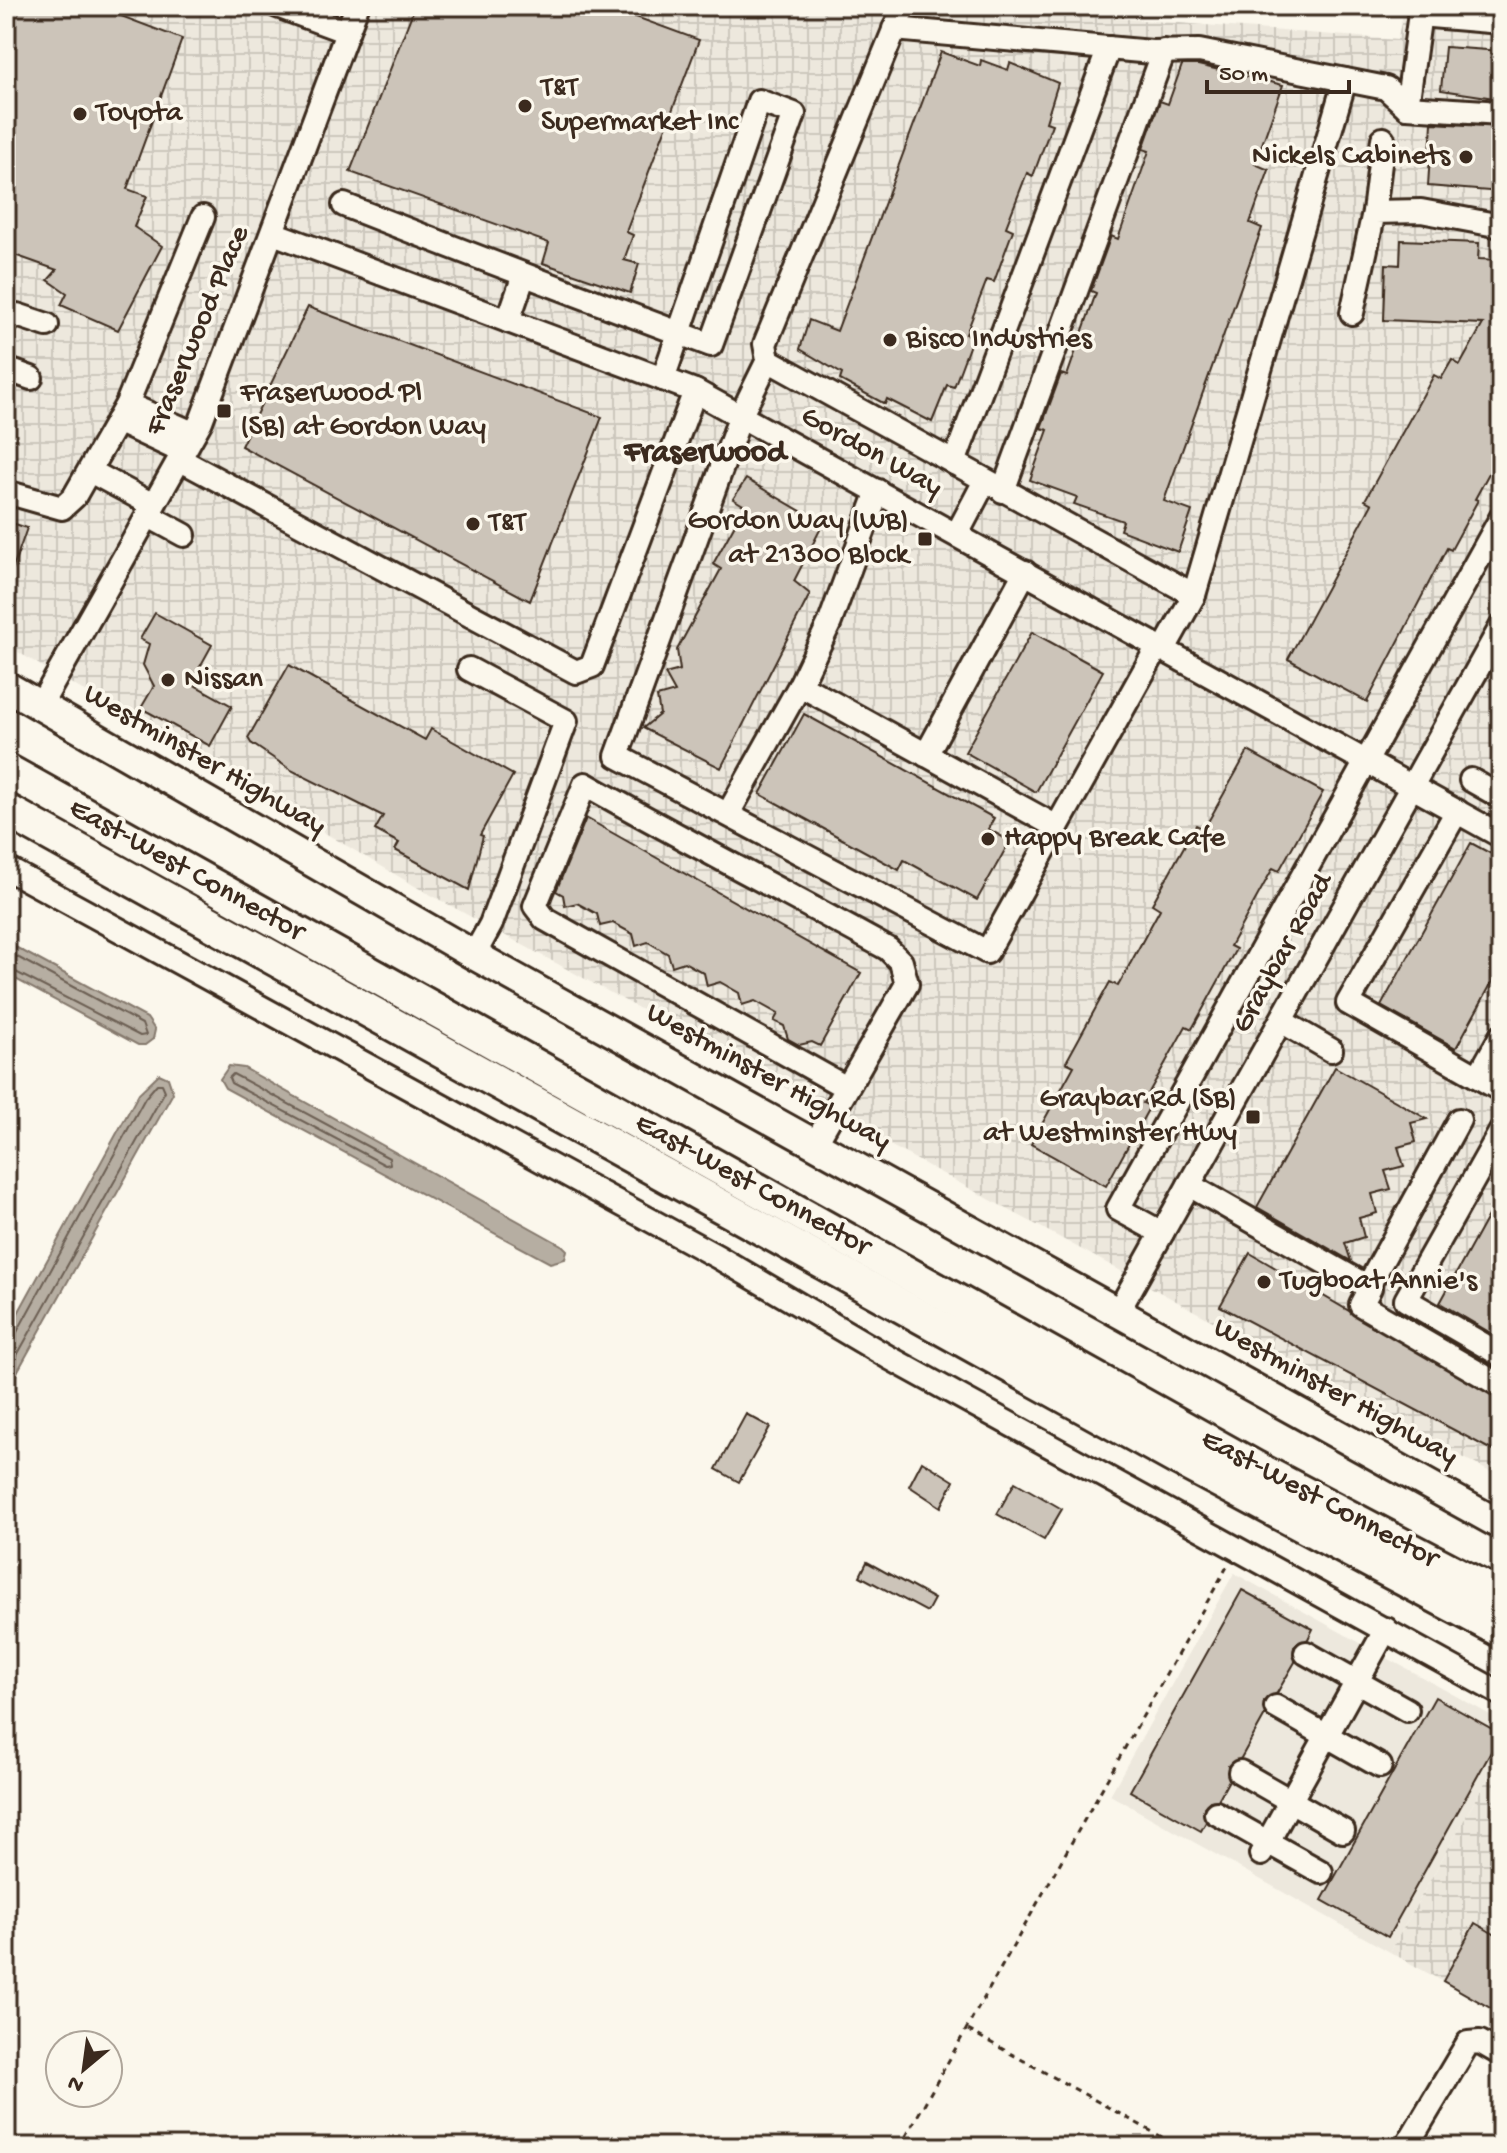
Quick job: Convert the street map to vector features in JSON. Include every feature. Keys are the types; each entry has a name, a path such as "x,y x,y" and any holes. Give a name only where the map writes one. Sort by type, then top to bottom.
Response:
{"highway":[{"name":"East-West Connector","path":"6,770 1256,1468 1501,1597"},
{"name":"East-West Connector","path":"6,810 1162,1451 1501,1631"}],"main road":[{"name":"Westminster Highway","path":"6,686 474,955 1119,1310 1501,1525"}],"street":[{"path":"277,6 347,32"},
{"name":"Fraserwood Place","path":"40,706 185,448 273,233 357,6"},
{"path":"904,6 765,344 768,360 741,415 617,756 987,952 1161,647 1194,595 1345,80"},
{"path":"1407,107 1420,11 1501,22"},
{"path":"894,29 1109,48 1199,51 1386,88 1407,107 1501,113"},
{"path":"954,463 1109,48"},
{"path":"957,534 994,486 1164,51"},
{"path":"344,205 524,275 677,333 711,345 794,114 759,101 677,333 663,379"},
{"path":"1352,313 1374,212 1383,139"},
{"path":"1374,212 1421,211 1501,226"},
{"path":"6,492 62,508 74,497 122,413 203,217"},
{"name":"Gordon Way","path":"273,233 695,391 1501,836"},
{"path":"508,321 524,275"},
{"path":"6,322 17,315 47,325"},
{"path":"768,360 1194,595"},
{"path":"6,369 31,378"},
{"path":"122,413 576,672 592,666 695,391"},
{"path":"90,471 184,535"},
{"path":"728,814 800,685 830,622 878,491"},
{"path":"1162,1233 1118,1209 1501,518"},
{"path":"926,755 1025,572"},
{"name":"Graybar Road","path":"1119,1310 1501,627"},
{"path":"469,669 566,721 491,924 474,955"},
{"path":"800,685 1057,827"},
{"path":"1471,780 1501,797"},
{"path":"815,1144 845,1087 907,984 901,962 888,949 779,889 725,864 585,784 535,906 545,919 845,1087"},
{"path":"1457,811 1348,1003 1501,1090"},
{"path":"6,868 718,1257 888,1357 1501,1694"},
{"path":"1281,1021 1331,1050"},
{"path":"1478,1077 1501,1036"},
{"path":"1459,1120 1368,1286 1370,1288 1361,1305 1501,1386"},
{"path":"1501,1131 1406,1300 1501,1355"},
{"path":"1189,1185 1368,1286"},
{"path":"1265,1847 1386,1629"},
{"path":"1306,1653 1407,1710"},
{"path":"1276,1707 1380,1766"},
{"path":"1240,1772 1343,1831"},
{"path":"1216,1813 1265,1847 1321,1872"},
{"path":"1406,2147 1468,2043 1480,2042 1501,2054"}],"path":[{"path":"900,2147 1237,1547"},
{"path":"968,2030 1180,2147"}],"shaded area":[{"path":"6,6 963,6 1397,40 1405,6 1501,6 1501,1478 420,889 6,645"},
{"path":"1234,1573 1501,1721 1501,1754 1390,1952 1110,1795"},
{"path":"1501,1754 1501,2014 1390,1952"}],"water":[{"path":"6,942 147,1018 155,1030 153,1039 145,1045 138,1045 6,974"},
{"path":"229,1066 244,1068 563,1246 567,1250 565,1259 550,1263 225,1088 220,1079"},
{"path":"159,1074 168,1078 173,1093 6,1392 6,1335 139,1093"}],"building":[{"name":"Toyota","path":"6,6 95,6 182,39 127,189 147,196 134,227 162,246 118,330 61,305 67,293 48,280 57,270 6,252"},
{"name":"T&T Supermarket Inc","path":"415,6 606,6 699,40 626,232 633,235 624,260 639,264 630,293 543,263 549,243 350,172"},
{"path":"1445,47 1501,51 1501,99 1441,90"},
{"path":"941,52 980,66 981,60 1008,70 1010,63 1058,83 1046,122 1052,124 1033,176 1027,173 1006,227 1013,230 994,282 987,280 966,334 973,336 954,387 947,385 932,422 887,399 885,404 840,380 842,374 800,349 809,320 837,331"},
{"path":"1182,65 1198,65 1283,85 1255,164 1269,170 1250,223 1262,228 1164,501 1192,511 1178,552 1120,530 1123,521 1074,504 1077,497 1030,480 1048,430 1041,428 1061,374 1067,376 1096,293 1091,291 1111,236 1118,239 1149,151 1143,149 1160,101 1168,104"},
{"name":"Nickels Cabinets","path":"1432,123 1501,127 1501,192 1428,186"},
{"path":"1401,240 1479,243 1478,259 1501,260 1501,451 1475,499 1478,500 1451,550 1447,548 1367,702 1288,659 1372,504 1365,500 1434,375 1441,379 1452,360 1460,365 1483,324 1384,320 1386,264 1400,265"},
{"name":"T&T","path":"308,307 602,417 530,601 241,446"},
{"path":"746,479 823,524 794,581 810,594 721,768 643,728 660,714 657,697 675,692 665,674 680,670 677,650 721,569 713,564 745,506 733,499"},
{"path":"6,521 27,528 8,582 6,582"},
{"name":"Nissan","path":"155,613 212,645 191,683 232,706 210,746 141,708 154,686 143,665 149,644 140,639"},
{"path":"1032,632 1103,671 1036,792 965,752"},
{"path":"289,665 425,740 431,729 513,775 480,835 483,836 469,890 395,850 399,843 375,830 383,816 291,770 251,743 248,738"},
{"path":"804,714 994,818 988,829 1010,841 977,900 904,860 899,870 760,794"},
{"path":"1248,751 1323,792 1279,871 1273,868 1230,946 1236,949 1192,1029 1186,1026 1143,1103 1150,1106 1106,1186 1031,1144 1074,1066 1066,1062 1110,982 1118,986 1160,909 1152,904 1196,825 1204,829"},
{"path":"586,818 861,973 820,1046 812,1042 799,1045 788,1039 784,1026 774,1021 778,1014 755,1001 742,1005 739,993 720,982 707,986 704,973 684,962 672,966 668,954 648,942 636,946 633,934 613,923 600,926 597,914 577,903 565,906 563,895 556,891"},
{"path":"1471,843 1501,859 1501,966 1456,1048 1381,1006"},
{"path":"1335,1067 1427,1119 1411,1123 1416,1142 1398,1147 1404,1166 1385,1171 1391,1189 1372,1194 1377,1213 1359,1218 1364,1237 1345,1243 1351,1261 1257,1207"},
{"path":"1501,1192 1501,1339 1440,1303"},
{"path":"1250,1253 1501,1400 1501,1455 1220,1306"},
{"path":"746,1414 770,1427 739,1482 716,1469"},
{"path":"922,1461 954,1481 941,1507 909,1486"},
{"path":"1015,1482 1062,1509 1044,1540 997,1514"},
{"path":"867,1562 934,1599 927,1612 860,1576"},
{"path":"1242,1590 1313,1629 1308,1639 1294,1647 1295,1662 1277,1693 1264,1701 1265,1715 1241,1758 1228,1766 1229,1780 1218,1800 1210,1801 1204,1807 1206,1822 1201,1831 1130,1791"},
{"path":"1435,1697 1501,1734 1388,1937 1322,1900"},
{"path":"1475,1923 1501,1938 1501,2014 1443,1981"}],"place":[{"name":"T&T Supermarket Inc","path":"525,106"},
{"name":"Toyota","path":"80,114"},
{"name":"Nickels Cabinets","path":"1466,157"},
{"name":"Bisco Industries","path":"890,340"},
{"name":"Fraserwood Pl (SB) at Gordon Way","path":"224,411"},
{"name":"T&T","path":"473,524"},
{"name":"Gordon Way (WB) at 21300 Block","path":"925,539"},
{"name":"Nissan","path":"168,680"},
{"name":"Happy Break Cafe","path":"988,839"},
{"name":"Graybar Rd (SB) at Westminster Hwy","path":"1253,1117"},
{"name":"Tugboat Annie's","path":"1264,1282"}],"district":[{"name":"Fraserwood","path":"705,454"}]}
